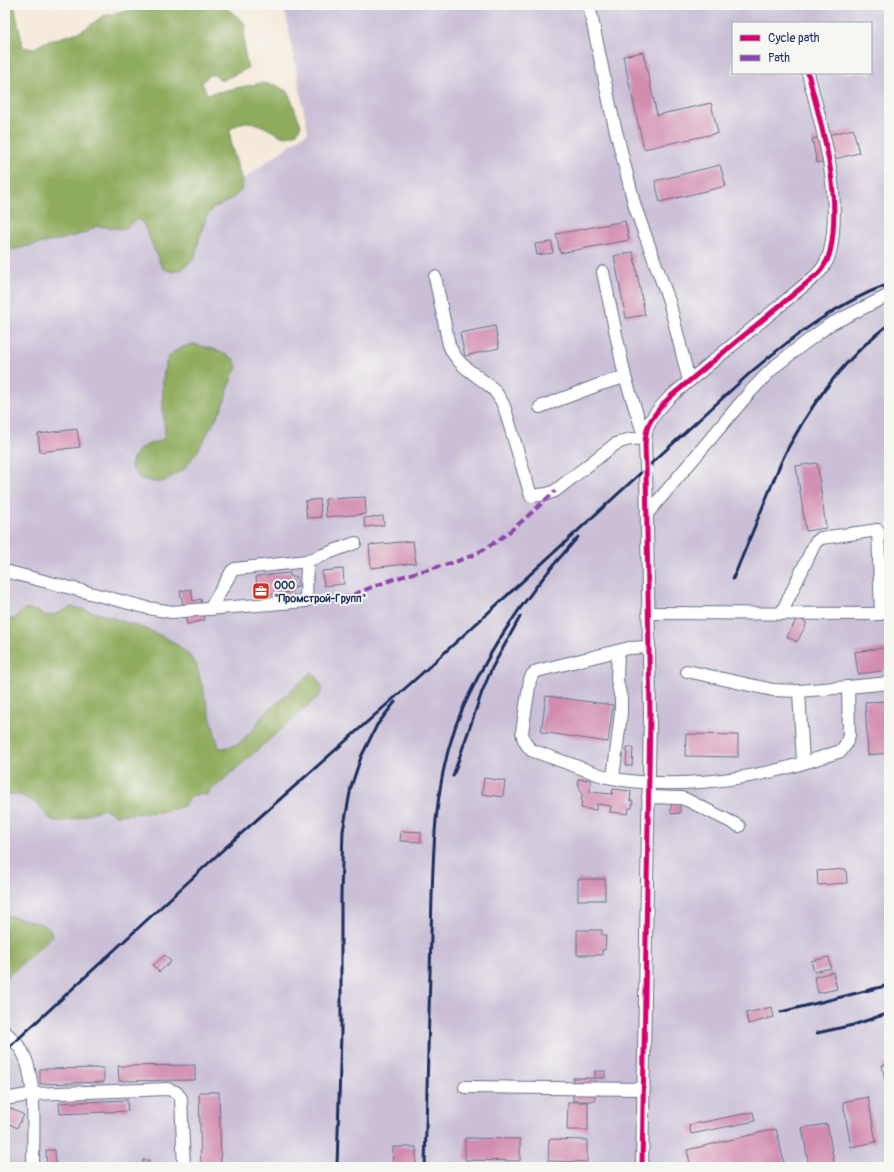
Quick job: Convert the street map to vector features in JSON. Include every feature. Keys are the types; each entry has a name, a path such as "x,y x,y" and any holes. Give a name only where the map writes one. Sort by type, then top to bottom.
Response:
{"street":[{"path":"589,5 612,115 635,207 669,301 689,382"},
{"path":"642,1167 650,714 645,438 647,426 658,410 689,382 813,278 826,264 832,238 834,196 829,157 808,74"},
{"path":"603,272 625,377 645,438"},
{"path":"435,277 449,344 453,354 459,362 493,389 504,406 531,496 547,494 555,491 614,445 624,440 645,438"},
{"path":"647,514 749,393 774,367 829,326 889,295"},
{"path":"540,407 601,384 625,377"},
{"path":"648,613 782,614 881,614 878,530 821,538 815,543 782,614"},
{"path":"210,609 232,571 235,569 307,561 355,543"},
{"path":"5,571 172,612 306,601 307,561"},
{"path":"649,647 635,647 537,671 532,675 530,680 522,732 525,743 531,750 612,778 649,783 673,783 732,778 785,768 841,751 846,744 848,735 848,688"},
{"path":"612,778 622,713 621,698 617,680 618,651"},
{"path":"687,671 773,690 799,691 848,688 889,683"},
{"path":"799,691 803,763"},
{"path":"648,797 681,798 739,826"},
{"path":"5,1032 23,1053 30,1074 33,1094 34,1167"},
{"path":"465,1087 644,1089"},
{"path":"5,1099 33,1094 168,1089 176,1092 181,1098 184,1167"}],"shaded area":[{"path":"284,5 889,5 889,1167 5,1167 5,251 63,239 85,233 97,226 107,227 137,219 143,223 173,272 182,269 195,258 206,217 213,208 229,201 241,191 242,180 308,132"}],"green space":[{"path":"5,5 14,5 23,47 33,49 43,43 82,31 103,16 125,11 154,6 224,6 245,23 244,46 248,68 221,81 216,75 209,75 202,83 207,94 261,83 275,85 288,92 301,125 297,133 284,137 260,125 250,122 245,122 230,129 231,145 242,180 241,191 229,201 213,208 206,217 195,258 182,269 173,272 162,268 143,223 137,219 124,229 97,226 85,233 63,239 5,251"},
{"path":"194,344 216,350 234,359 237,368 233,374 223,406 199,449 184,469 163,482 153,482 139,478 131,467 135,454 141,448 162,440 165,434 163,382 166,363 175,351"},
{"path":"71,607 98,613 155,633 173,642 189,655 196,664 219,748 238,744 252,731 262,716 312,672 323,689 319,696 206,795 198,794 193,796 184,806 159,812 115,815 106,809 69,820 55,821 49,818 40,807 31,800 15,794 5,795 5,618 14,619 24,609 37,611 46,616 56,614"},
{"path":"5,915 42,924 50,929 52,936 5,979"}],"building":[{"path":"643,52 657,115 711,103 718,133 644,149 623,56"},
{"path":"853,129 859,153 817,163 812,139"},
{"path":"720,165 726,186 660,202 655,181"},
{"path":"625,221 629,240 560,253 556,234"},
{"path":"552,242 553,253 537,255 535,244"},
{"path":"633,252 645,315 626,318 614,256"},
{"path":"495,326 499,348 465,356 460,333"},
{"path":"77,429 80,447 40,452 38,434"},
{"path":"817,463 826,528 806,531 796,466"},
{"path":"365,497 366,514 326,517 325,499"},
{"path":"320,499 321,517 307,518 305,501"},
{"path":"383,516 384,525 365,527 364,518"},
{"path":"413,541 416,563 371,568 369,545"},
{"path":"343,569 344,584 324,586 322,571"},
{"path":"290,573 291,577 297,577 298,587 292,588 292,592 258,596 256,576"},
{"path":"191,589 193,601 201,599 205,620 187,624 180,591"},
{"path":"797,618 807,623 797,642 787,637"},
{"path":"889,647 889,670 858,674 855,652"},
{"path":"546,696 613,705 608,742 541,732"},
{"path":"889,701 889,753 868,755 865,702"},
{"path":"686,734 738,735 738,757 685,756"},
{"path":"627,747 633,747 632,766 626,766"},
{"path":"484,778 505,781 503,797 482,794"},
{"path":"578,779 591,780 590,792 612,794 613,789 631,791 630,801 633,801 632,808 629,808 628,814 610,812 611,806 597,804 596,810 581,808 582,794"},
{"path":"671,803 680,803 680,813 671,814"},
{"path":"401,831 421,832 421,842 400,841"},
{"path":"846,869 847,883 818,885 817,871"},
{"path":"578,879 605,879 605,900 578,900"},
{"path":"577,930 602,930 602,935 606,935 605,950 602,950 602,955 577,955"},
{"path":"165,955 171,962 159,972 153,965"},
{"path":"829,957 831,968 814,972 811,961"},
{"path":"833,972 837,989 818,993 814,977"},
{"path":"772,1007 774,1017 748,1024 746,1013"},
{"path":"889,1064 889,1097 888,1098 882,1065"},
{"path":"195,1065 195,1080 119,1081 118,1066"},
{"path":"104,1068 104,1082 40,1084 40,1069"},
{"path":"595,1071 605,1071 605,1078 595,1078"},
{"path":"573,1078 595,1078 595,1101 573,1101"},
{"path":"199,1092 219,1092 221,1167 201,1167"},
{"path":"868,1097 876,1142 851,1147 843,1102"},
{"path":"127,1100 128,1111 60,1114 59,1103"},
{"path":"568,1102 588,1102 588,1130 567,1130"},
{"path":"8,1107 24,1115 17,1128 5,1121 5,1112"},
{"path":"753,1112 755,1121 691,1134 689,1125"},
{"path":"827,1124 835,1167 809,1167 802,1128"},
{"path":"776,1129 785,1167 691,1167 687,1150"},
{"path":"465,1138 520,1139 520,1161 465,1160"},
{"path":"549,1139 587,1140 587,1162 548,1161"},
{"path":"393,1147 416,1147 416,1167 392,1167"},
{"path":"46,1150 55,1150 56,1167 47,1167"},
{"path":"143,1160 149,1160 149,1167 143,1167"}],"railway":[{"path":"5,1051 226,847 419,676 750,373 799,334 833,311 889,284"},
{"path":"733,579 781,462 801,425 834,378 847,363 860,349 889,324"},
{"path":"425,1167 433,859 437,808 446,759 461,712 493,649 547,572 578,537"},
{"path":"453,776 482,692 492,668 520,617"},
{"path":"337,1167 341,1033 341,895 343,831 351,787 361,757 377,725 395,702"},
{"path":"781,1012 889,985"},
{"path":"817,1033 853,1025 889,1013"}],"marked path":[{"path":"306,601 347,597 400,577 469,557 488,547 508,533 555,491"}],"cycle path":[{"path":"642,1167 650,715 645,444 647,429 655,415 670,397 815,276 821,270 829,257 833,232 834,212 831,172 823,132 808,74"}],"place":[{"name":"ООО \"Промстрой-Групп\"","path":"261,591"}]}
